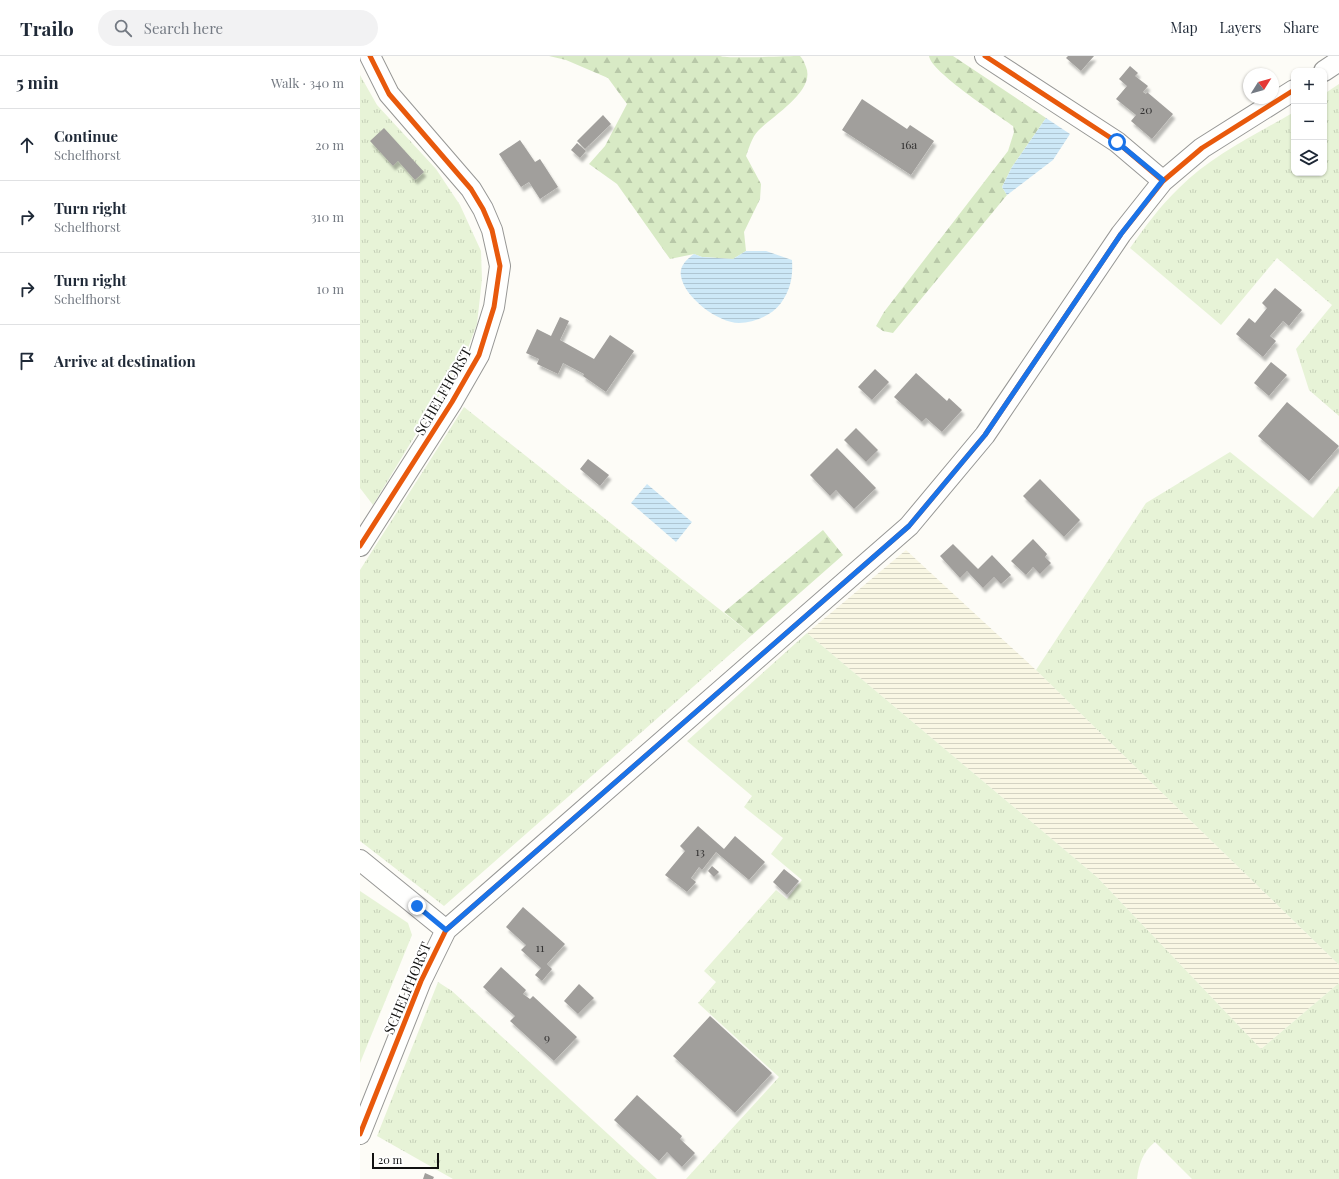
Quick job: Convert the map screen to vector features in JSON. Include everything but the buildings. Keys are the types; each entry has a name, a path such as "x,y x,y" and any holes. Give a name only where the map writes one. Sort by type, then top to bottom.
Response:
{"street":[{"name":"SCHELFHORST","path":"360,546 452,402 479,355 494,307 500,266 492,230 483,209 471,189 389,94 370,56"},
{"path":"985,56 1117,142 1163,180"},
{"path":"1327,69 1339,61"},
{"name":"SCHELFHORST","path":"360,1134 421,981 446,930 909,526 985,435 1121,234 1163,180 1202,148 1291,92"},
{"name":"SCHELFHORST","path":"360,860 446,930"}],"shaded area":[{"path":"906,550 1036,670 1339,965 1339,983 1261,1049 1097,877 807,633"}],"green space":[{"path":"549,56 800,56 806,67 807,76 805,85 791,102 756,133 746,156 761,184 760,199 744,232 746,251 733,259 702,257 694,254 670,259 617,184 589,164 605,146 627,104 608,78 566,60"},
{"path":"929,56 953,56 1046,118 1012,167 1002,187 1007,195 893,333 883,331 876,326 884,312 1008,151 1014,132 1013,126 966,93 941,72"},
{"path":"360,75 377,105 436,169 460,205 481,251 482,279 477,324 468,348 373,505 360,488"},
{"path":"1339,84 1339,416 1309,390 1296,349 1332,305 1277,258 1221,325 1130,248 1159,209 1192,176 1219,156 1291,114 1291,176 1327,176 1327,92"},
{"path":"464,407 752,635 444,906 360,841 360,570"},
{"path":"1230,452 1313,518 1339,486 1339,965 1036,670 1146,503"},
{"path":"823,530 843,555 752,635 724,612"},
{"path":"807,633 1097,877 1261,1049 1339,983 1339,1179 1192,1179 1155,1142 1142,1158 1137,1179 686,1179 779,1077 698,1003 716,982 704,971 776,890 787,899 802,880 771,854 783,838 744,807 752,796 687,741"},
{"path":"360,891 408,923 412,935 360,1063"},
{"path":"438,982 452,991 657,1179 453,1179 377,1136"}],"water":[{"path":"1046,118 1070,134 1053,160 1007,195 1002,187 1012,167"},
{"path":"746,251 766,251 792,260 791,282 781,303 768,315 751,322 731,322 712,314 695,300 683,284 681,269 686,261 694,254 702,257 733,259"},
{"path":"647,484 692,522 676,542 631,503"}],"cycle path":[{"path":"360,546 452,402 479,355 494,307 500,266 492,230 483,209 471,189 389,94 370,56"},
{"path":"985,56 1117,142 1163,181"},
{"path":"360,1134 421,981 446,930 909,526 985,435 1121,234 1163,181 1202,148 1291,92"}],"route":[{"path":"417,906 446,930 909,526 948,482 985,435 1121,234 1163,180 1117,142"}]}
